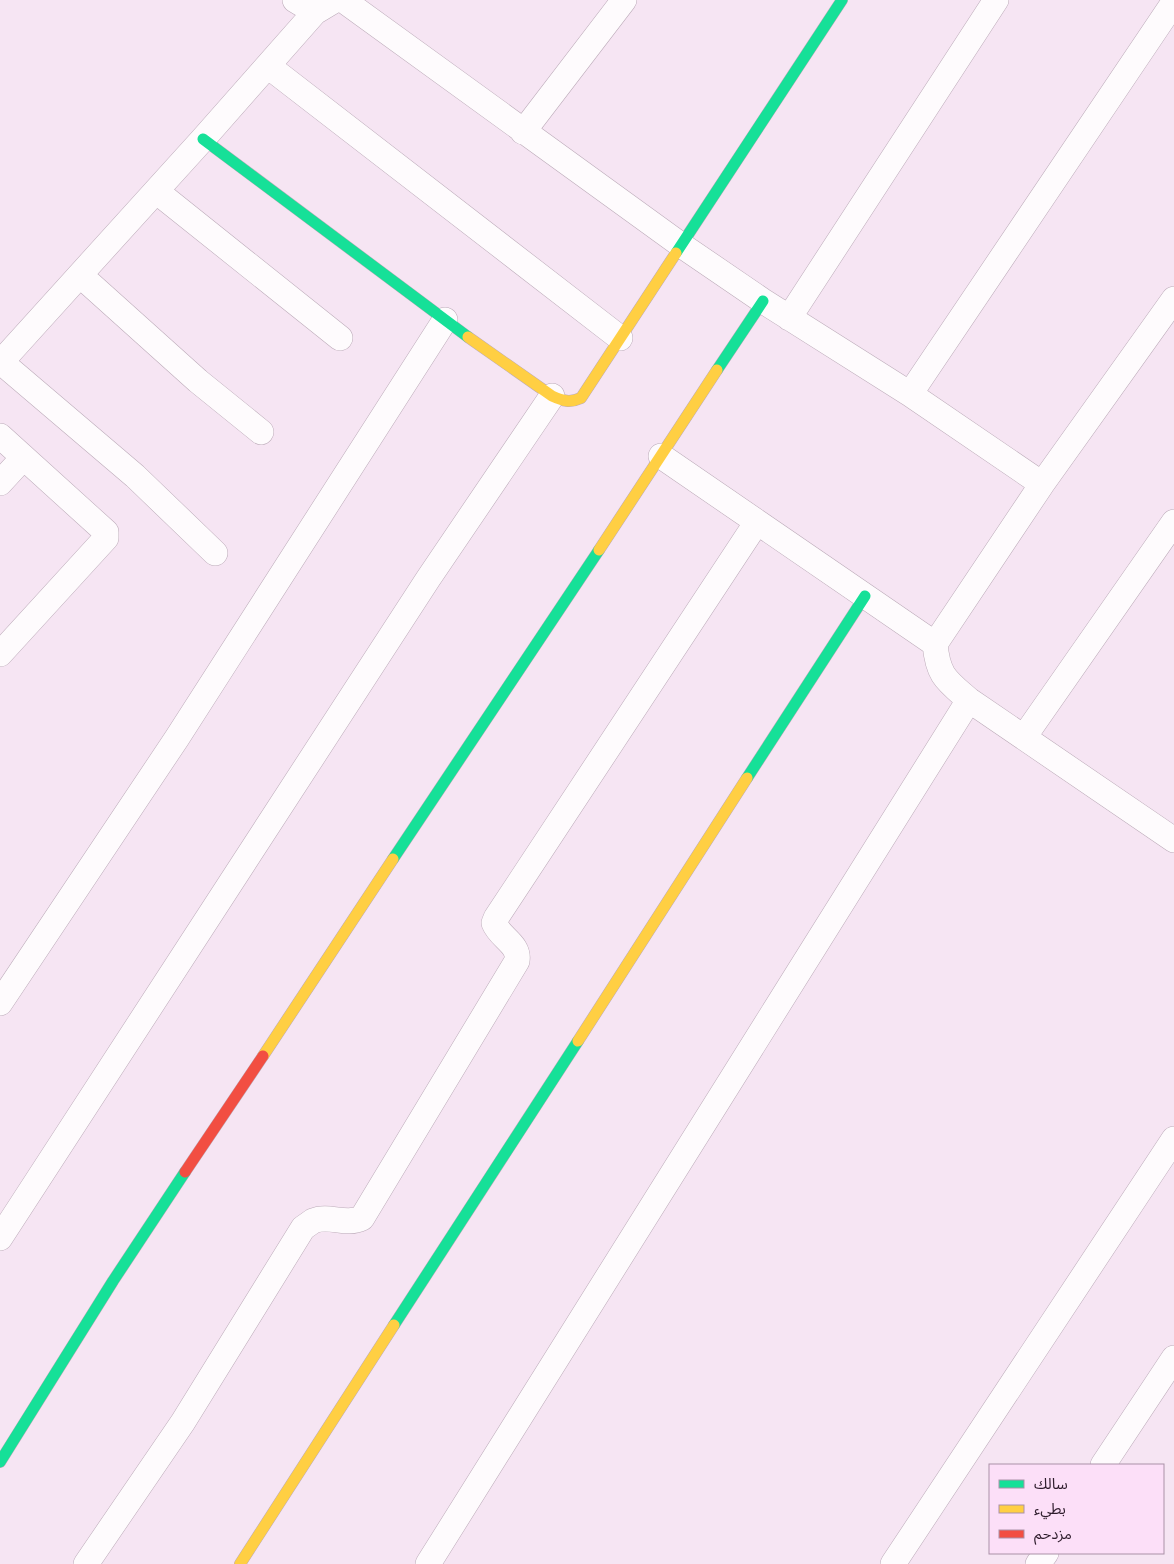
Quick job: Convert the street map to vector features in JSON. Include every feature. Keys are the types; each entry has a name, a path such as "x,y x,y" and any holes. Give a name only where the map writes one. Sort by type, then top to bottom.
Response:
{"street":[{"path":"343,0 681,245 789,318 910,394 1042,484"},
{"path":"523,132 624,0"},
{"path":"203,139 445,320 552,396 566,402 574,402 581,398 842,0"},
{"path":"789,318 996,0"},
{"path":"910,394 1174,2"},
{"path":"215,553 136,476 1,362 268,66 315,4"},
{"path":"268,66 620,338"},
{"path":"156,191 340,338"},
{"path":"80,275 198,381 261,432"},
{"path":"1174,299 1042,484 936,644 939,666 945,678 969,700 1174,840"},
{"path":"0,1462 113,1281 763,301"},
{"path":"0,1003 177,738 445,320"},
{"path":"0,1238 428,579 552,396"},
{"path":"0,436 106,532 106,538 0,654"},
{"path":"661,456 936,644"},
{"path":"0,483 24,458"},
{"path":"86,1564 183,1422 303,1228 321,1219 356,1222 362,1218 517,961 518,954 514,946 496,929 494,924 496,918 757,522"},
{"path":"1024,738 1174,522"},
{"path":"240,1564 865,596"},
{"path":"428,1564 969,700"},
{"path":"892,1564 1174,1139"},
{"path":"1104,1464 1174,1358"}],"traffic: fast":[{"path":"676,253 842,0"},
{"path":"203,139 468,337"},
{"path":"717,370 763,301"},
{"path":"393,859 599,550"},
{"path":"747,778 865,596"},
{"path":"394,1325 578,1041"},
{"path":"0,1462 113,1281 185,1172"}],"traffic: slow":[{"path":"468,337 552,396 566,401 581,398 676,253"},
{"path":"599,550 717,370"},
{"path":"578,1041 747,778"},
{"path":"263,1056 393,859"},
{"path":"240,1564 394,1325"}],"traffic: jam":[{"path":"185,1172 263,1056"}]}
